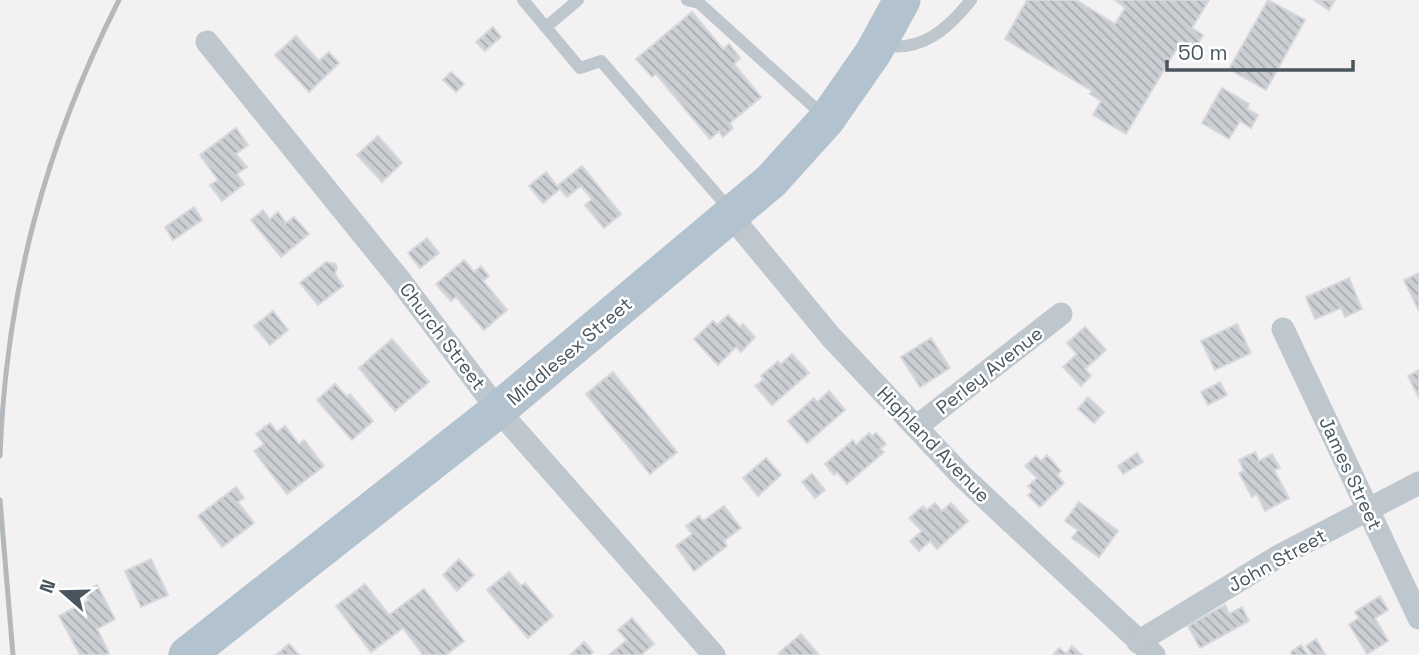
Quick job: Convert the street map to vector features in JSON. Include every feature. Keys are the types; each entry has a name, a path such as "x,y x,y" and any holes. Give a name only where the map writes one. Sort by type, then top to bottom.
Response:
{"main road":[{"name":"Middlesex Street","path":"187,655 498,410 771,181 827,119 878,44 902,0"}],"street":[{"name":"Church Street","path":"207,42 390,268 498,410 714,655"},
{"name":"Highland Avenue","path":"733,215 831,337 963,477 1146,648"},
{"name":"Perley Avenue","path":"916,427 1061,314"},
{"name":"James Street","path":"1283,329 1419,618"},
{"name":"John Street","path":"1146,648 1279,556 1419,483"}],"lane":[{"path":"523,0 580,68 601,61 733,215"},
{"path":"546,27 578,0"},
{"path":"687,0 699,3 827,119"},
{"path":"878,44 896,48 915,46 955,20 971,0"}],"building":[{"path":"1027,0 1076,0 1115,24 1125,8 1115,0 1209,0 1192,28 1203,35 1195,49 1181,41 1126,134 1093,115 1101,101 1090,94 1092,91 1005,39"},
{"path":"1268,0 1305,20 1266,90 1229,69"},
{"path":"1314,0 1335,0 1329,10"},
{"path":"692,12 723,49 729,44 740,58 734,64 761,97 730,123 733,128 723,137 719,131 710,139 656,74 652,77 636,59"},
{"path":"493,27 501,37 485,51 476,42"},
{"path":"296,36 319,61 329,52 339,63 309,92 275,55"},
{"path":"451,72 464,84 456,92 443,80"},
{"path":"1222,88 1249,104 1247,109 1258,115 1251,128 1240,121 1229,139 1202,123"},
{"path":"236,128 248,145 236,154 247,167 237,174 244,184 222,201 210,185 218,180 200,155"},
{"path":"378,136 402,163 382,182 357,155"},
{"path":"582,166 621,214 604,228 585,205 592,199 581,186 567,197 560,189 543,203 529,186 546,172 557,186"},
{"path":"194,207 202,220 173,240 165,227"},
{"path":"263,210 270,219 278,212 286,223 294,217 309,234 281,257 251,220"},
{"path":"427,238 439,253 420,268 408,253"},
{"path":"464,260 474,272 481,266 489,276 483,281 507,310 484,330 456,297 451,301 436,284"},
{"path":"326,262 335,264 335,274 343,286 318,305 300,283"},
{"path":"1419,273 1419,311 1404,280"},
{"path":"1349,278 1362,309 1345,317 1341,308 1315,319 1306,297"},
{"path":"273,311 288,330 270,345 254,326"},
{"path":"728,315 740,327 743,324 755,337 741,352 736,347 718,365 694,339 713,321 717,325"},
{"path":"1237,324 1251,353 1215,370 1201,341"},
{"path":"1085,327 1106,350 1085,369 1091,376 1081,386 1063,367 1077,354 1067,343"},
{"path":"931,338 950,368 920,387 901,357"},
{"path":"392,339 429,382 395,411 359,368"},
{"path":"792,354 809,373 772,405 755,386 764,379 761,376 778,361 781,364"},
{"path":"1419,370 1419,398 1408,376"},
{"path":"613,372 677,452 650,474 586,394"},
{"path":"1220,382 1227,395 1208,405 1201,392"},
{"path":"335,384 347,397 350,394 373,421 352,440 317,400"},
{"path":"829,391 845,410 807,443 788,421 814,398 817,402"},
{"path":"1088,397 1104,412 1094,423 1078,409"},
{"path":"270,423 277,432 285,426 299,444 304,440 324,466 287,494 254,451 264,444 256,434"},
{"path":"869,433 872,436 876,433 886,444 880,449 884,452 847,484 837,472 834,475 825,464 853,440 856,445"},
{"path":"1255,452 1259,461 1272,454 1280,468 1274,470 1289,498 1265,511 1257,494 1252,497 1239,473 1244,471 1239,460"},
{"path":"1137,453 1143,462 1123,474 1118,466"},
{"path":"1047,455 1061,471 1057,475 1064,483 1040,507 1028,495 1033,491 1028,486 1037,478 1025,466 1036,456 1041,461"},
{"path":"766,458 781,475 758,496 743,478"},
{"path":"812,474 825,490 815,498 802,482"},
{"path":"236,487 244,498 238,502 254,523 222,547 198,516"},
{"path":"1079,502 1118,531 1099,557 1072,538 1078,530 1065,521"},
{"path":"935,503 942,511 951,503 968,521 937,549 930,541 919,551 910,541 922,531 909,518 923,506 927,510"},
{"path":"724,506 741,528 724,541 727,546 694,571 676,546 692,534 686,526 699,516 703,521"},
{"path":"151,559 168,595 141,607 125,571"},
{"path":"459,559 474,575 457,591 443,575"},
{"path":"509,572 521,586 525,583 553,616 528,638 487,590"},
{"path":"365,584 389,615 424,589 464,641 446,655 423,655 403,628 371,652 336,606"},
{"path":"97,585 115,619 97,629 109,653 80,655 59,616 89,600 84,592"},
{"path":"1380,596 1388,610 1375,618 1388,641 1367,654 1349,624 1359,618 1355,612"},
{"path":"1225,605 1229,614 1242,607 1249,621 1200,648 1188,626"},
{"path":"632,618 654,644 641,655 609,655 627,640 618,630"},
{"path":"801,634 819,655 779,653"},
{"path":"1316,639 1325,654 1312,655 1306,646"},
{"path":"584,642 593,652 590,655 570,655"},
{"path":"289,644 299,655 276,655"},
{"path":"1301,645 1308,655 1292,655 1291,652"},
{"path":"1072,646 1082,655 1053,655 1059,648 1066,654"}],"railway":[{"path":"0,456 11,336 34,221 70,110 119,0"},
{"path":"0,500 13,655"}]}
